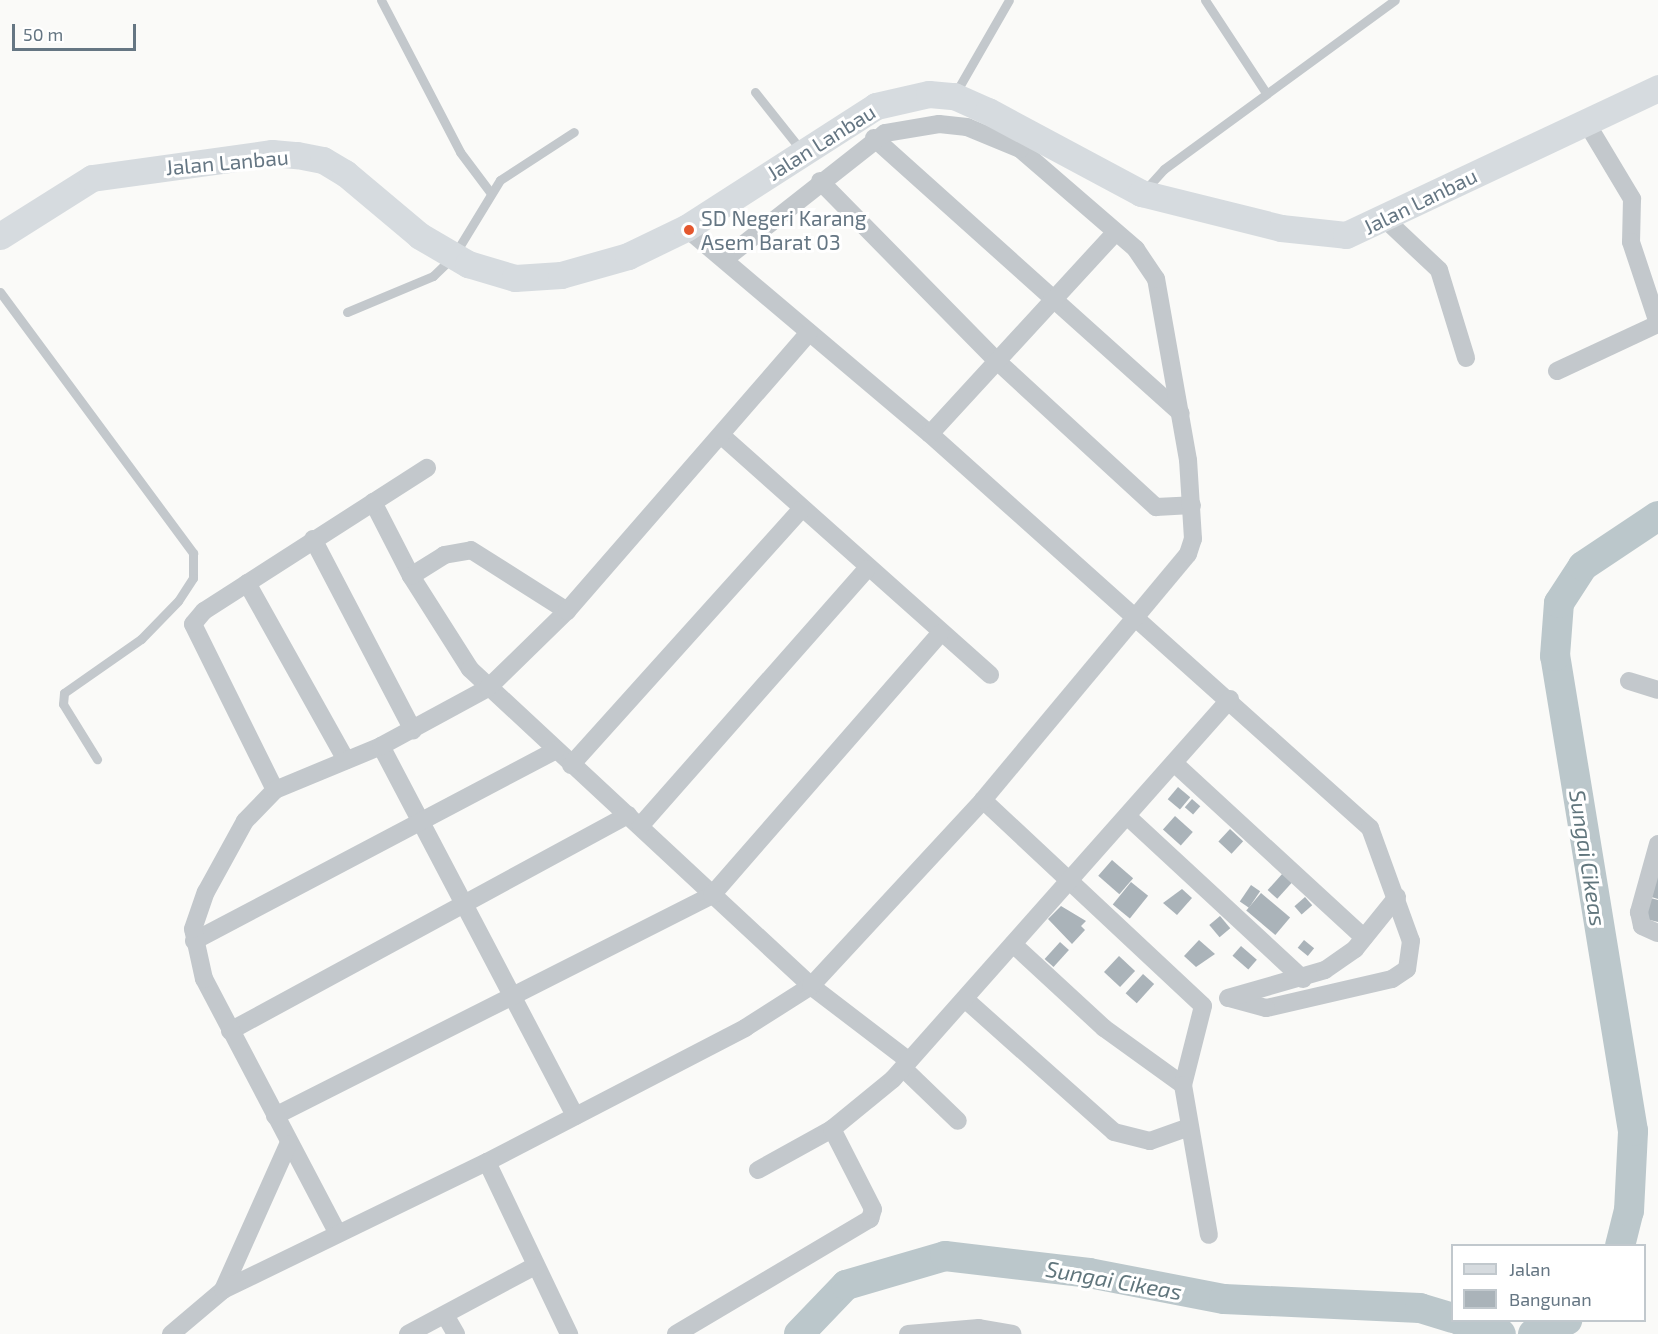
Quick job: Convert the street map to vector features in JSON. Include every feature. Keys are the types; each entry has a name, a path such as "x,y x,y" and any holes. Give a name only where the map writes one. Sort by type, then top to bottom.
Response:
{"street":[{"name":"Jalan Lanbau","path":"0,236 92,178 272,153 323,160 453,257 491,274 529,279 592,268 686,228 802,151 876,106 906,96 954,96 1141,194 1309,234 1346,235 1386,220 1658,88"},
{"path":"1557,371 1658,323 1631,242 1632,200 1586,122"},
{"path":"171,1334 223,1290 337,1232 488,1162 763,1019 811,986 982,800 1188,554 1192,505 1181,413 1156,279 1148,263 1020,149 984,130 939,124 874,138 725,259"},
{"path":"874,138 1053,301 1181,413"},
{"path":"820,181 998,361 1156,507 1192,505"},
{"path":"1386,220 1439,270 1466,358"},
{"path":"686,228 930,434 1133,620 1230,699 1370,828 1397,897 1411,941 1407,969 1400,976 1266,1008 1229,998"},
{"path":"930,434 1115,233"},
{"path":"337,1232 288,1145 204,979 193,929 211,882 245,821 275,790 381,746 488,688 567,611 722,436 809,333"},
{"path":"722,436 867,569 990,675"},
{"path":"275,790 193,629 197,617 313,539 427,468"},
{"path":"373,502 411,576 453,645 488,688 635,820 712,896 811,986 906,1065 958,1121"},
{"path":"572,765 801,510"},
{"path":"313,539 413,730"},
{"path":"411,576 444,555 471,550 567,611"},
{"path":"230,1031 463,904 635,820 867,569"},
{"path":"247,583 346,760"},
{"path":"275,1116 514,999 712,896 940,634"},
{"path":"1629,681 1658,690"},
{"path":"758,1170 832,1129 906,1065 1070,883 1230,699"},
{"path":"381,746 575,1116"},
{"path":"194,941 422,824 556,750"},
{"path":"1174,763 1364,938"},
{"path":"982,800 1203,1006"},
{"path":"1127,816 1303,979"},
{"path":"1658,844 1639,912 1642,926 1658,933"},
{"path":"1203,1006 1303,979 1341,959 1364,938 1397,897"},
{"path":"1013,944 1087,1013 1183,1085"},
{"path":"966,1000 1114,1132 1150,1141 1189,1127"},
{"path":"1203,1006 1183,1085 1209,1235"},
{"path":"676,1334 870,1219 873,1209 832,1129"},
{"path":"223,1290 288,1145"},
{"path":"488,1162 568,1334"},
{"path":"408,1334 535,1266"},
{"path":"445,1315 456,1334"},
{"path":"909,1334 979,1328 1012,1334"}],"lane":[{"path":"381,0 460,152 490,192"},
{"path":"954,96 1009,0"},
{"path":"1205,0 1266,93"},
{"path":"1141,194 1164,169 1395,0"},
{"path":"755,92 802,151"},
{"path":"347,312 433,276 453,257 490,192 514,167 574,132"},
{"path":"0,292 193,553 193,578 178,601 141,639 64,693 63,704 97,759"}],"building":[{"path":"1178,787 1190,797 1180,810 1168,799"},
{"path":"1192,799 1200,806 1193,815 1185,807"},
{"path":"1175,816 1193,832 1181,845 1163,829"},
{"path":"1230,829 1243,841 1232,854 1218,841"},
{"path":"1658,859 1658,899 1648,896"},
{"path":"1112,860 1133,878 1119,894 1098,876"},
{"path":"1283,873 1293,882 1277,899 1268,890"},
{"path":"1131,882 1148,896 1130,918 1113,905"},
{"path":"1251,885 1260,891 1249,908 1240,902"},
{"path":"1182,889 1192,898 1177,915 1163,903"},
{"path":"1261,893 1290,917 1275,935 1246,911"},
{"path":"1305,897 1312,905 1302,914 1294,906"},
{"path":"1647,897 1658,900 1658,922 1642,918"},
{"path":"1061,906 1086,921 1081,926 1085,930 1072,944 1048,919"},
{"path":"1220,916 1230,928 1220,937 1209,925"},
{"path":"1199,940 1215,954 1196,967 1184,956"},
{"path":"1304,940 1314,948 1308,956 1298,948"},
{"path":"1060,942 1069,950 1054,967 1045,959"},
{"path":"1241,946 1257,960 1248,970 1232,956"},
{"path":"1119,956 1135,971 1120,987 1104,972"},
{"path":"1143,974 1154,984 1137,1003 1126,993"}],"waterway":[{"name":"Sungai Cikeas","path":"1621,1244 1629,1211 1633,1131 1555,656 1559,603 1583,566 1658,516"},
{"name":"Sungai Cikeas","path":"799,1334 846,1285 945,1256 1089,1273 1224,1299 1420,1308 1451,1318"},
{"name":"Sungai Cikeas","path":"1465,1322 1501,1334"},
{"name":"Sungai Cikeas","path":"1533,1334 1562,1322"}],"place":[{"name":"SD Negeri Karang Asem Barat 03","path":"689,230"}]}
